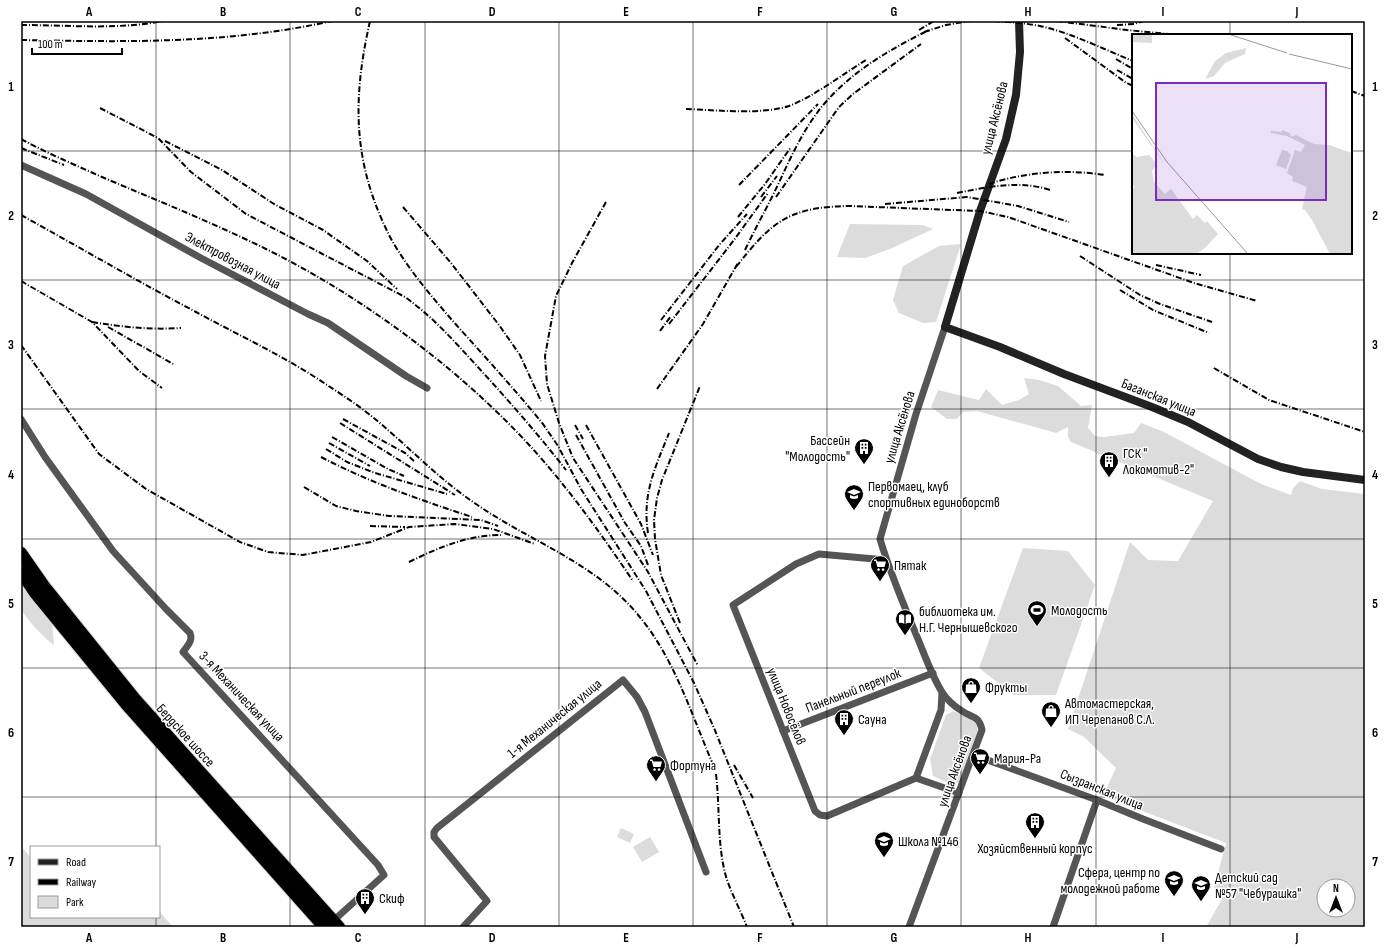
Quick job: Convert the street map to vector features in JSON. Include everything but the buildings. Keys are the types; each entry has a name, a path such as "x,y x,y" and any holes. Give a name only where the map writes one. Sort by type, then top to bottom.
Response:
{"highway":[{"name":"Бердское шоссе","path":"21,553 49,592 134,699 332,925"},
{"name":"Бердское шоссе","path":"21,572 53,616 126,704 332,925"}],"street":[{"name":"улица Аксёнова","path":"909,927 982,730 977,717 957,708 942,693 932,673 886,560 880,539 916,414 945,327 982,205 1006,139 1016,95 1020,52 1019,21"},
{"name":"Электровозная улица","path":"21,165 86,194 214,265 328,323 406,376 427,388"},
{"name":"Баганская улица","path":"945,327 1000,347 1064,374 1152,406 1181,419 1258,460 1303,472 1365,480"},
{"name":"3-я Механическая улица","path":"21,419 45,457 113,550 166,609 190,633 192,637 191,642 182,652 378,865 384,875 332,925"},
{"name":"улица Новосёлов","path":"886,560 819,554 796,564 733,605 815,811 820,815 827,816 916,778"},
{"name":"Панельный переулок","path":"783,731 932,673"},
{"name":"1-я Механическая улица","path":"463,927 487,901 434,837 434,832 623,680 637,697 645,712 706,872"},
{"path":"942,693 940,710 916,778 959,793"},
{"name":"Сызранская улица","path":"974,755 1097,800 1143,820 1220,849"},
{"path":"1053,927 1097,800"}],"green space":[{"path":"850,224 923,225 933,229 890,249 865,258 837,257"},
{"path":"961,244 936,322 923,323 899,313 893,300 903,266 939,246"},
{"path":"1024,378 1039,380 1058,386 1081,406 1092,405 1088,428 1095,436 1104,437 1134,433 1141,423 1164,432 1261,484 1291,495 1293,488 1300,481 1322,489 1365,494 1365,927 1206,927 1229,887 1217,895 1214,888 1226,843 1103,796 1116,768 1084,737 1068,729 1130,542 1148,560 1178,561 1213,501 1071,442 1068,437 1068,427 1056,433 977,411 963,412 957,419 947,419 931,407 938,390 979,400 986,389 1002,405 1019,400 1029,394"},
{"name":"Молодость","path":"1023,548 1068,551 1095,585 1056,695 1014,695 979,668"},
{"path":"21,586 52,623 54,645 46,639 23,612 20,603"},
{"path":"953,711 973,720 978,731 960,782 953,785 933,776 930,759 946,715"},
{"path":"621,828 634,834 630,843 617,837"},
{"path":"650,837 659,852 642,862 633,847"},
{"path":"21,846 30,857 30,918 160,918 160,912 173,927 21,927"}],"railway":[{"path":"21,25 110,26 146,24 163,21"},
{"path":"21,40 139,41 216,38 293,29 332,21"},
{"path":"370,21 361,72 359,122 365,170 372,195 382,220 394,244 413,272 459,328 543,424 558,446 581,489 646,591 694,683 714,728 794,927"},
{"path":"919,30 934,21"},
{"path":"924,32 946,25 970,21"},
{"path":"994,21 1029,24 1052,29 1076,37 1132,61"},
{"path":"1057,21 1168,34"},
{"path":"1117,25 1134,24 1143,21"},
{"path":"745,250 799,142 817,113 840,87 853,76 883,55 929,30"},
{"path":"1065,38 1132,86"},
{"path":"776,197 839,107 853,94 921,44"},
{"path":"1116,59 1132,68"},
{"path":"686,109 724,111 778,109 798,102 818,91 866,60"},
{"path":"1117,70 1132,78"},
{"path":"1352,91 1365,96"},
{"path":"739,185 818,104"},
{"path":"100,108 158,138 191,172 246,214 405,297 443,330 477,366 523,417 566,470"},
{"path":"21,139 102,177 244,238 302,268 376,314 447,367 511,426 565,487 633,581"},
{"path":"165,141 222,170 274,204 323,230 367,261 397,289"},
{"path":"738,217 765,184 791,147"},
{"path":"21,148 64,165"},
{"path":"989,184 1032,174 1076,172 1105,175"},
{"path":"761,197 777,176"},
{"path":"957,193 1015,185 1027,185 1050,190"},
{"path":"669,324 734,240 768,193"},
{"path":"885,204 967,197 1018,206 1069,222"},
{"path":"606,202 572,263 556,296 545,356 547,384 559,423 573,458 648,572 698,666"},
{"path":"736,267 760,238 772,228 796,214 811,209 849,206 980,211 1008,217 1194,283 1257,301"},
{"path":"403,207 451,263 499,325 520,355 541,401"},
{"path":"661,320 720,244 747,214"},
{"path":"21,215 311,375 361,408 446,481 476,504 497,518 562,554 603,581 639,616 662,650 681,686 712,762"},
{"path":"1080,256 1140,295 1160,304 1212,322"},
{"path":"657,389 703,324 738,263"},
{"path":"1156,265 1201,275"},
{"path":"21,281 92,322 139,371 162,388"},
{"path":"1120,290 1153,310 1209,333"},
{"path":"660,331 671,316"},
{"path":"92,322 136,328 181,328"},
{"path":"108,327 175,365"},
{"path":"21,345 99,454 146,489 240,542 268,552 303,555 371,542 409,527 455,524 493,529 535,544"},
{"path":"1214,368 1269,400 1365,432"},
{"path":"680,623 661,575 655,539 654,520 657,498 662,480 700,386"},
{"path":"343,419 405,453 414,461"},
{"path":"340,423 455,495"},
{"path":"575,425 583,439"},
{"path":"586,425 641,524 653,555"},
{"path":"648,533 648,493 669,433"},
{"path":"576,435 625,523 641,546 648,565"},
{"path":"332,437 388,469 404,476"},
{"path":"329,443 370,466"},
{"path":"326,449 347,462 375,473 447,494"},
{"path":"321,457 358,475 395,490 472,517"},
{"path":"304,487 336,506 356,511 389,516 481,520 498,526"},
{"path":"370,526 405,527"},
{"path":"409,562 453,543 476,537 501,535"},
{"path":"734,765 753,798"},
{"path":"716,774 722,861 729,886 747,927"}],"place":[{"name":"Бассейн \"Молодость\"","path":"864,465"},
{"name":"ГСК \" Локомотив-2\"","path":"1109,478"},
{"name":"Первомаец, клуб спортивных единоборств","path":"854,511"},
{"name":"Пятак","path":"880,582"},
{"name":"Молодость","path":"1037,627"},
{"name":"библиотека им. Н.Г. Чернышевского","path":"905,636"},
{"name":"Фрукты","path":"971,704"},
{"name":"Автомастерская, ИП Черепанов С.Л.","path":"1051,728"},
{"name":"Сауна","path":"844,736"},
{"name":"Мария-Ра","path":"980,775"},
{"name":"Фортуна","path":"656,782"},
{"name":"Хозяйственный корпус","path":"1035,839"},
{"name":"Школа №146","path":"884,858"},
{"name":"Сфера, центр по молодежной работе","path":"1174,897"},
{"name":"Детский сад №57 \"Чебурашка\"","path":"1201,902"},
{"name":"Скиф","path":"365,915"}]}
